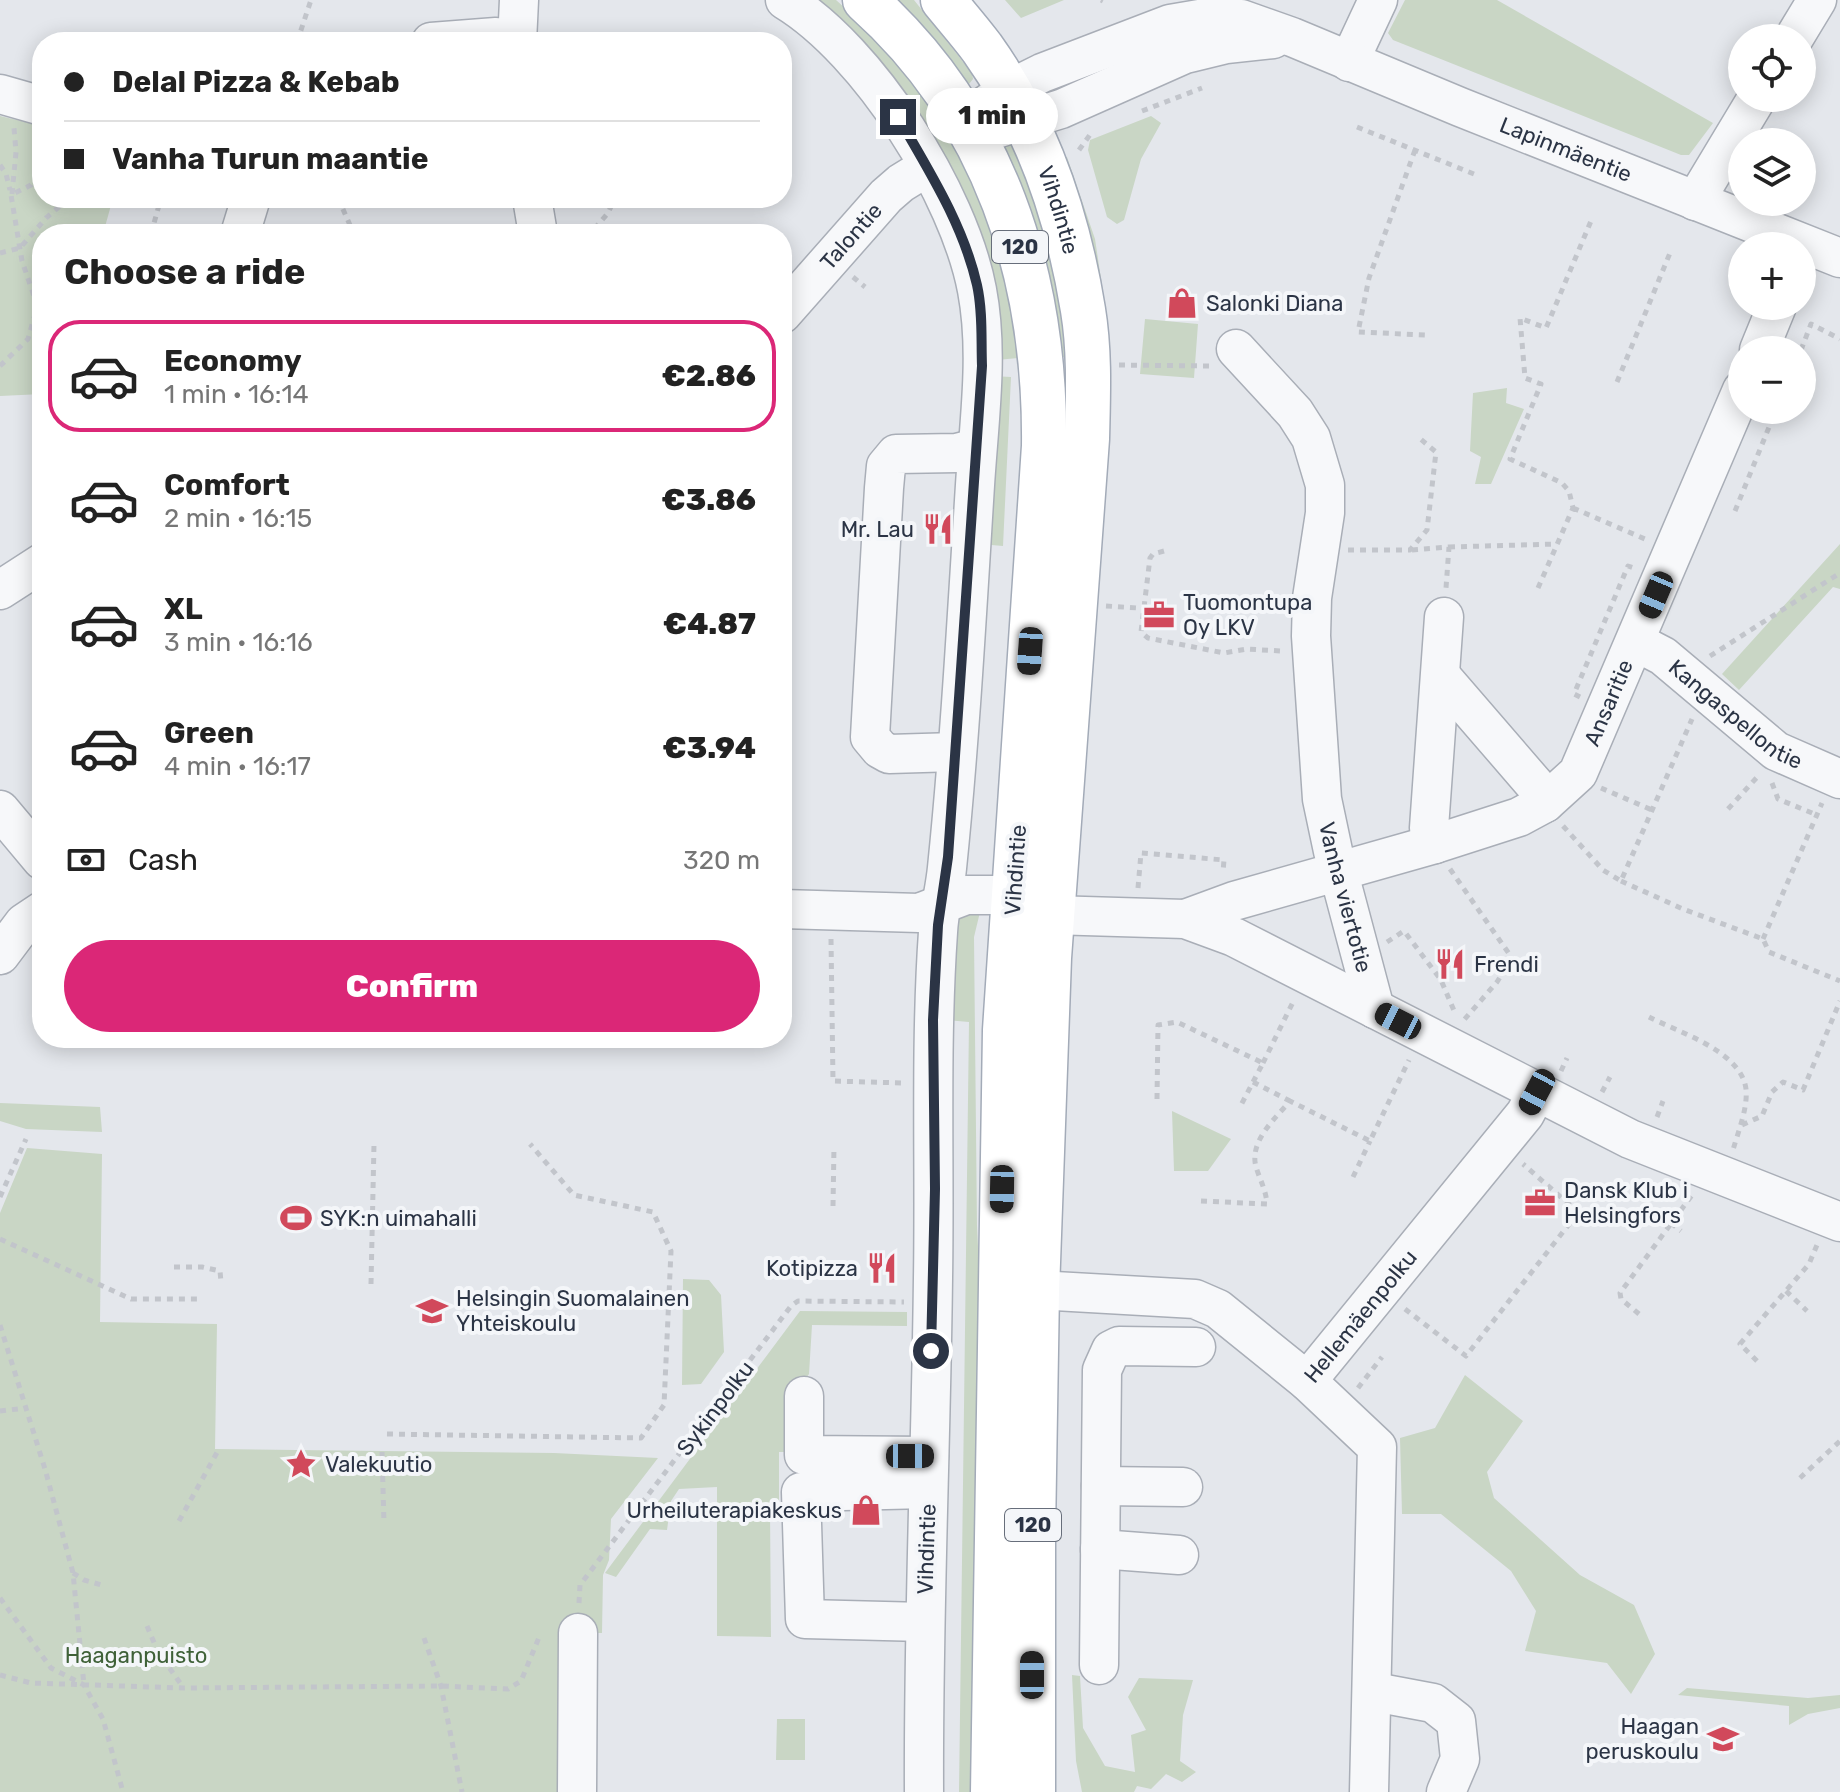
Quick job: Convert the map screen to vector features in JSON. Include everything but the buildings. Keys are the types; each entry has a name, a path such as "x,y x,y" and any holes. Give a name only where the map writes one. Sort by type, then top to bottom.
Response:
{"main road":[{"name":"Vihdintie","path":"865,0 942,84 969,128 1016,231 1039,336 1044,401 1005,1030 993,1792"},
{"name":"Vihdintie","path":"943,0 982,49 1016,105 1064,219 1083,312 1087,365 1087,439 1051,915 1037,1290 1032,1548 1033,1792"}],"street":[{"path":"517,32 519,0"},
{"name":"Vihdintie","path":"785,0 840,43 868,74 898,117 952,214 977,286 981,311 982,366 977,448 933,1020 933,1302 924,1622 924,1792"},
{"path":"1349,62 1378,0"},
{"path":"1802,24 1817,0"},
{"name":"Lapinmäentie","path":"969,128 1016,105 1073,60 1170,24 1205,18 1241,19 1770,232"},
{"path":"1695,201 1749,112"},
{"name":"Talontie","path":"792,303 886,196 927,167"},
{"name":"Lapinmäentie","path":"1816,250 1840,258"},
{"name":"Vanha viertotie","path":"1236,349 1295,413 1311,438 1325,485 1325,513 1311,636 1322,799 1375,1009"},
{"name":"Ansaritie","path":"1185,919 1234,901 1519,817 1545,803 1578,773 1728,424"},
{"path":"956,752 889,754 870,737 884,488 886,466 896,454 957,453 977,448"},
{"path":"0,590 32,569"},
{"path":"1441,842 1429,828 1444,617"},
{"name":"Kangaspellontie","path":"1636,642 1701,677 1776,751 1837,778"},
{"path":"1441,676 1536,786 1545,803"},
{"path":"0,810 32,848"},
{"path":"792,909 919,913 966,895 1013,895"},
{"path":"1051,915 1185,919 1234,937 1630,1139 1834,1220"},
{"path":"0,955 24,923 32,918"},
{"name":"Hellemäenpolku","path":"1037,1290 1195,1299 1218,1309 1307,1381 1525,1114 1537,1092"},
{"path":"1099,1665 1102,1370 1111,1350 1119,1346 1182,1347 1172,1298"},
{"path":"1307,1381 1377,1447 1373,1791"},
{"path":"804,1396 804,1455 928,1472"},
{"path":"924,1622 805,1619 801,1492 928,1472"},
{"path":"1101,1486 1183,1487"},
{"path":"1100,1549 1179,1555"},
{"path":"577,1792 578,1633"},
{"path":"1372,1696 1385,1694 1433,1703 1456,1721 1460,1759 1446,1792"}],"path":[{"path":"300,32 311,0"},
{"path":"1128,116 1202,88"},
{"path":"11,195 17,99"},
{"path":"1357,127 1474,174"},
{"path":"1079,150 1088,134 1098,128"},
{"path":"1415,150 1369,278 1358,332 1426,335"},
{"path":"0,165 6,174 32,295"},
{"path":"11,195 32,184"},
{"path":"41,224 58,208"},
{"path":"599,224 610,208"},
{"path":"1538,588 1573,508 1569,491 1562,483 1510,459 1541,384 1525,378 1520,318 1546,328 1591,221"},
{"path":"0,253 20,248 32,234"},
{"path":"1617,382 1670,253"},
{"path":"1806,336 1811,324 1840,339"},
{"path":"0,366 28,339 32,325"},
{"path":"1121,365 1209,366 1236,349"},
{"path":"1735,511 1770,424"},
{"path":"1410,550 1427,530 1436,452 1418,437"},
{"path":"1573,508 1675,551"},
{"path":"1319,548 1410,550 1557,544"},
{"path":"1444,617 1449,547"},
{"path":"1164,551 1150,558 1147,607 1141,632 1148,638 1224,653 1247,649 1290,652"},
{"path":"1621,881 1652,810 1701,677 1840,573"},
{"path":"1105,606 1147,607"},
{"path":"1728,809 1763,771 1776,751"},
{"path":"1578,773 1590,783 1652,810"},
{"path":"1763,939 1817,815 1837,778"},
{"path":"1778,799 1817,815"},
{"path":"1545,803 1603,870 1621,881 1683,909 1763,939 1769,952 1840,981"},
{"path":"1383,944 1404,931 1441,980 1459,1025 1497,982 1512,958 1450,871 1441,842"},
{"path":"1138,895 1141,853 1224,860 1223,885"},
{"path":"831,910 833,1081 915,1083"},
{"path":"1241,1105 1307,975"},
{"path":"1741,1125 1762,1116 1772,1092 1783,1082 1803,1090 1840,1001"},
{"path":"1639,1314 1621,1299 1620,1293 1671,1223 1716,1174 1741,1125 1747,1091 1741,1071 1728,1056 1649,1017"},
{"path":"1157,1099 1158,1025 1177,1022 1263,1063"},
{"path":"1353,1177 1421,1033"},
{"path":"1600,1096 1610,1077"},
{"path":"1253,1082 1370,1141"},
{"path":"1201,1201 1267,1204 1254,1151 1269,1126 1290,1101"},
{"path":"1655,1122 1663,1101"},
{"path":"0,1197 26,1139"},
{"path":"371,1284 374,1144"},
{"path":"387,1434 641,1438 664,1405 671,1251 653,1212 574,1195 530,1144"},
{"path":"1382,1292 1466,1356 1570,1223 1571,1206 1564,1198 1499,1145"},
{"path":"833,1206 834,1146"},
{"path":"1757,1361 1740,1344 1809,1264 1834,1220"},
{"path":"1671,1223 1681,1231"},
{"path":"0,1239 131,1299 199,1299"},
{"path":"174,1267 202,1267 220,1271 221,1282"},
{"path":"1633,1276 1642,1282"},
{"path":"1786,1291 1807,1311"},
{"name":"Sykinpolku","path":"578,1633 580,1585 791,1306 798,1301 933,1302"},
{"path":"0,1325 45,1469 73,1573 84,1685 103,1719 123,1792"},
{"path":"0,1411 26,1408"},
{"path":"1800,1478 1840,1441"},
{"path":"179,1521 219,1449"},
{"path":"382,1452 384,1524"},
{"path":"73,1573 105,1586"},
{"path":"0,1598 51,1668 84,1685"},
{"path":"147,1626 158,1652 183,1688"},
{"path":"0,1675 31,1683 183,1688 441,1686 508,1689 521,1681 540,1635"},
{"path":"424,1638 441,1686 462,1792"}],"green space":[{"path":"802,0 836,0 865,26 908,74 945,126 1001,241 1028,357 997,360 997,307 969,204 936,140 882,70"},
{"path":"891,0 914,0 972,73 973,79 969,84 963,83"},
{"path":"1005,0 1064,0 1021,18"},
{"path":"1405,0 1497,0 1713,123 1689,155 1681,155 1393,40 1388,33"},
{"path":"0,116 32,124 32,208 110,208 106,224 32,224 32,394 0,396"},
{"path":"1151,116 1161,123 1141,159 1124,220 1117,224 1107,217 1088,150 1090,140"},
{"path":"1005,137 1009,139 1021,166 1039,220 1059,300 1068,357 1056,357 1000,152"},
{"path":"1067,157 1095,239 1106,312 1098,312 1061,159"},
{"path":"1145,319 1198,324 1194,378 1140,374"},
{"path":"993,376 1011,377 1003,546 980,544"},
{"path":"1507,388 1506,403 1524,409 1491,484 1475,484 1481,457 1470,451 1473,393"},
{"path":"1840,544 1840,589 1833,587 1739,690 1722,674"},
{"path":"980,912 974,937 977,1226 983,1349 981,1676 970,1792 959,1792 969,1022 946,1020 953,919"},
{"path":"0,1103 100,1107 102,1132 26,1129 0,1121"},
{"path":"1172,1111 1231,1139 1208,1171 1174,1171"},
{"name":"Haaganpuisto","path":"27,1148 102,1154 100,1322 217,1324 215,1449 554,1453 658,1458 611,1519 609,1560 603,1575 602,1633 578,1633 564,1792 0,1792 0,1213"},
{"path":"683,1279 709,1280 721,1295 724,1352 701,1384 682,1385"},
{"path":"800,1311 907,1312 907,1326 812,1325 809,1374 793,1397 789,1452 779,1452 779,1508 770,1508 771,1637 717,1636 717,1487 679,1489 671,1501 667,1530 650,1529 616,1577 605,1573"},
{"path":"1465,1375 1523,1421 1487,1472 1494,1498 1580,1575 1634,1605 1655,1654 1631,1694 1607,1663 1525,1651 1536,1611 1511,1571 1441,1514 1402,1514 1400,1438 1435,1428"},
{"path":"1072,1675 1080,1676 1083,1728 1105,1766 1135,1772 1131,1735 1146,1730 1128,1697 1139,1678 1193,1680 1183,1715 1180,1761 1196,1772 1182,1782 1166,1774 1151,1789 1137,1786 1134,1792 1082,1792 1076,1761"},
{"path":"1687,1688 1808,1698 1840,1695 1840,1708 1808,1714 1789,1725 1789,1706 1678,1695"},
{"path":"777,1719 805,1719 805,1760 776,1760"}],"place":[{"name":"Salonki Diana","path":"1182,303"},
{"name":"Mr. Lau","path":"938,529"},
{"name":"Tuomontupa Oy LKV","path":"1159,615"},
{"name":"Frendi","path":"1450,964"},
{"name":"Dansk Klub i Helsingfors","path":"1540,1203"},
{"name":"SYK:n uimahalli","path":"296,1218"},
{"name":"Kotipizza","path":"882,1268"},
{"name":"Helsingin Suomalainen Yhteiskoulu","path":"432,1311"},
{"name":"Valekuutio","path":"301,1464"},
{"name":"Urheiluterapiakeskus","path":"866,1510"},
{"name":"Haagan peruskoulu","path":"1723,1739"}],"route":[{"path":"898,117 946,200 964,243 981,311 982,366 969,578 948,857 938,925 933,1020 935,1189 931,1351"}]}
